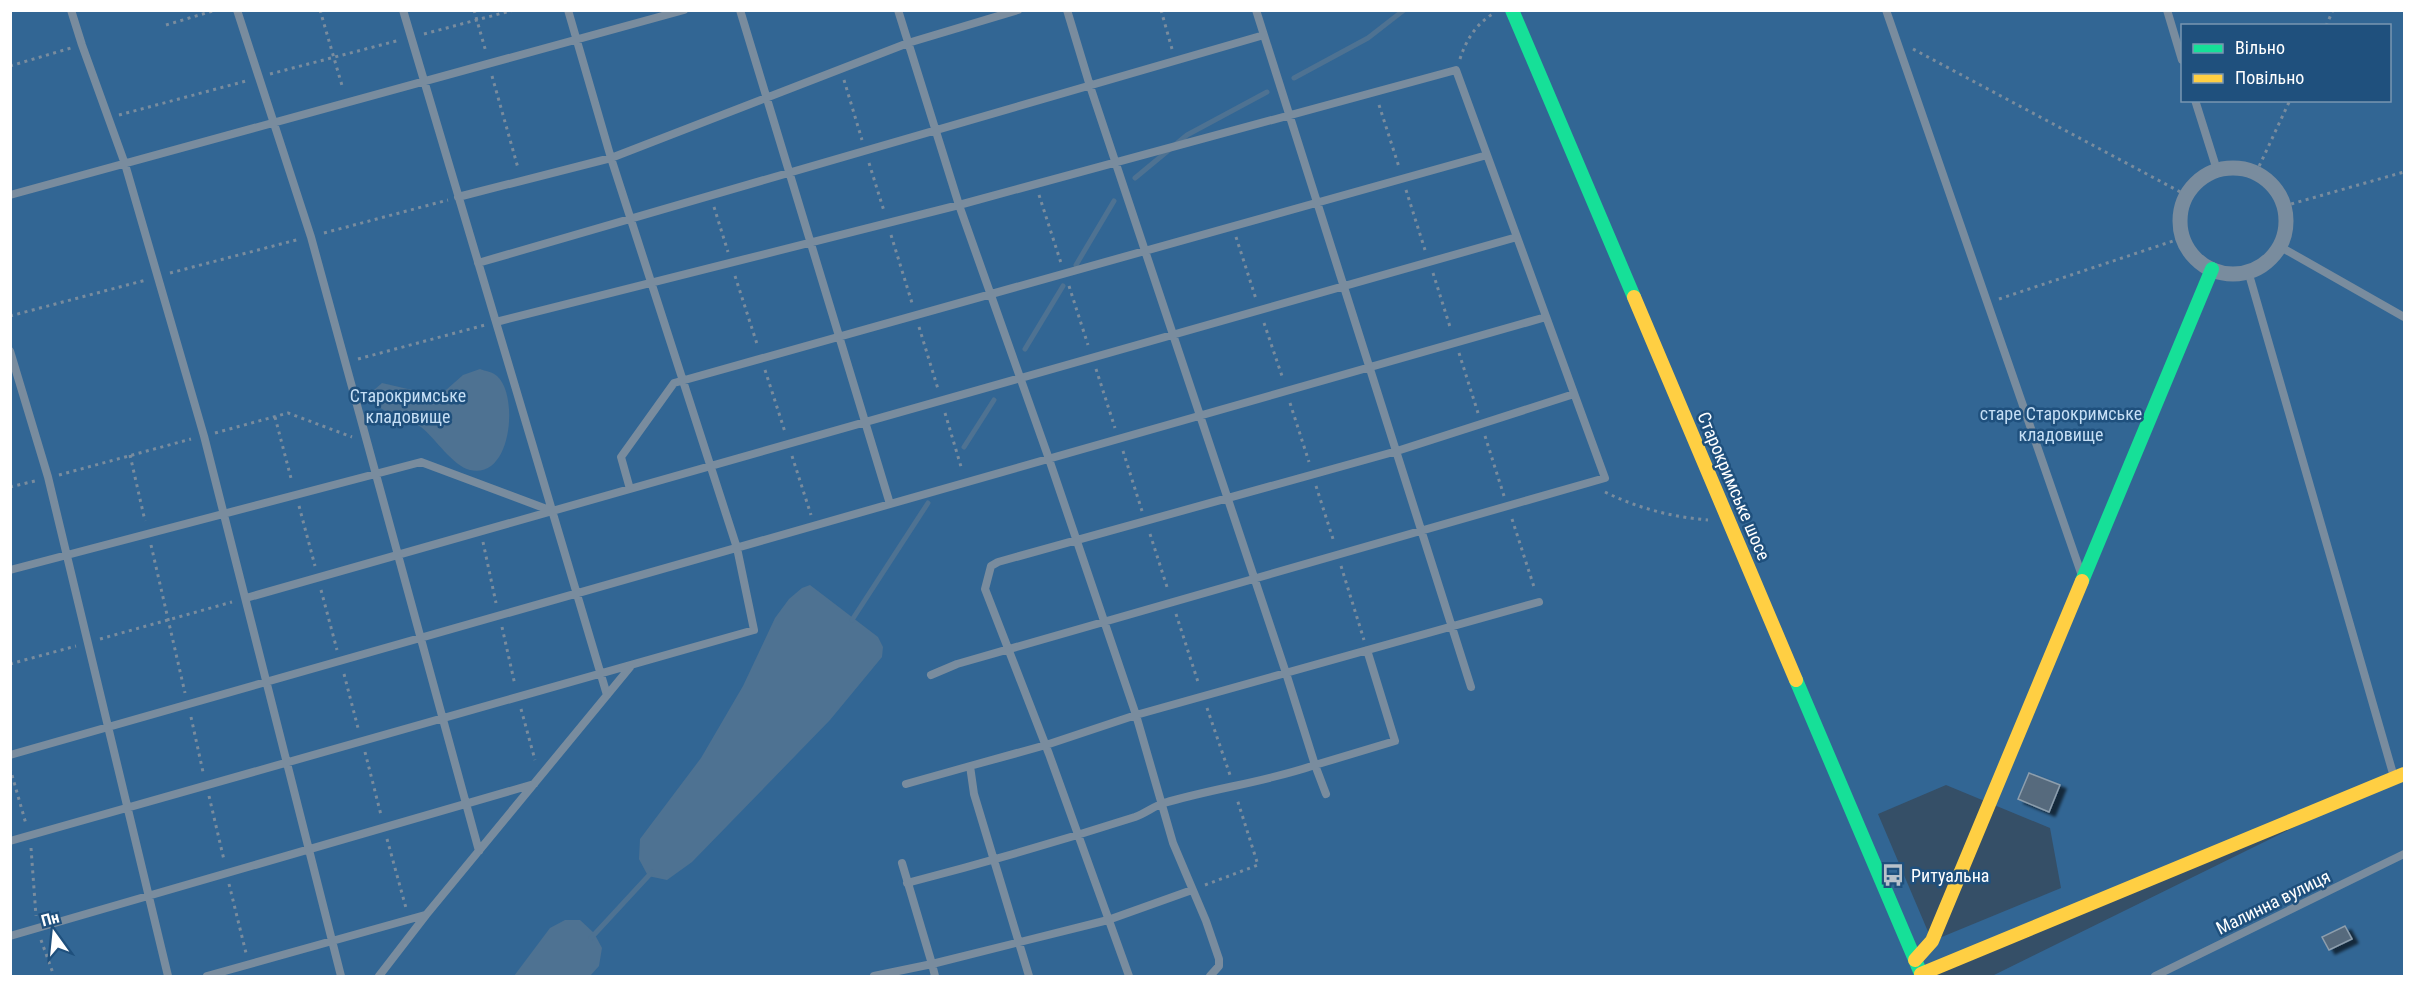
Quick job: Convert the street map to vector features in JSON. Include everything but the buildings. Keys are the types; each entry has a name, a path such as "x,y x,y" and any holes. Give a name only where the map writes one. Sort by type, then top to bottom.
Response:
{"street":[{"name":"Старокримське шосе","path":"1512,10 1922,975"},
{"path":"2243,168 2256,173 2273,186 2284,206 2286,220 2279,246 2266,261 2248,271 2236,273 2212,270 2194,257 2182,237 2181,209 2186,195 2199,180 2217,170 2243,168"},
{"path":"1915,960 1932,941 2212,270"},
{"path":"1922,975 2400,776"}],"lane":[{"path":"71,10 124,164 204,435 341,976"},
{"path":"237,10 311,237 479,851"},
{"path":"403,10 607,695"},
{"path":"10,841 754,630 737,548 611,158 568,10"},
{"path":"10,195 684,10"},
{"path":"740,10 890,504"},
{"path":"898,10 959,205 1136,715 1173,843 1206,921 1219,959 1219,966 1210,976"},
{"path":"458,197 611,158 908,43 1018,10"},
{"path":"1067,10 1090,86 1326,794"},
{"path":"1256,10 1471,687"},
{"path":"1886,10 2083,579"},
{"path":"2167,10 2181,57"},
{"path":"478,263 1264,35"},
{"path":"496,322 959,205 1456,70 1605,478 957,664 931,675"},
{"path":"2196,102 2217,170"},
{"path":"630,489 621,457 674,383 1487,155"},
{"path":"246,598 1517,237"},
{"path":"2279,246 2404,317"},
{"path":"2248,271 2400,776"},
{"path":"10,755 1546,317"},
{"path":"10,351 48,477 168,976"},
{"path":"1129,976 1046,746 985,589 991,566 1397,451 1574,394"},
{"path":"10,570 421,462 552,512"},
{"path":"906,784 1046,746 1136,715 1539,602"},
{"path":"908,883 1078,835 1140,815 1162,804 1264,780 1395,741 1367,650"},
{"path":"379,976 426,915 632,665"},
{"path":"970,766 974,794 1029,976"},
{"path":"10,936 534,784"},
{"name":"Малинна вулиця","path":"2155,976 2404,854"},
{"path":"902,863 934,976"},
{"path":"874,976 932,964 1108,920 1192,890"},
{"path":"207,976 426,915"}],"path":[{"path":"166,24 216,10"},
{"path":"320,10 347,103"},
{"path":"474,10 522,181"},
{"path":"109,117 513,10"},
{"path":"1161,10 1176,61"},
{"path":"1456,70 1465,42 1484,19 1498,10"},
{"path":"2327,24 2333,10"},
{"path":"1896,39 2186,195"},
{"path":"10,66 82,45"},
{"path":"841,69 966,483"},
{"path":"2256,173 2289,102"},
{"path":"2284,206 2404,172"},
{"path":"1035,184 1258,865 1192,890"},
{"path":"10,316 458,197"},
{"path":"1232,227 1287,391 1367,650"},
{"path":"1986,304 2182,237"},
{"path":"345,362 496,322"},
{"path":"10,487 288,413 367,443"},
{"path":"1588,483 1625,502 1680,518 1730,522"},
{"path":"480,532 518,698 540,777"},
{"path":"10,664 246,598"},
{"path":"10,768 29,835 37,928 54,976"}],"green space":[{"path":"10,11 2404,11 2404,976 1992,976 2382,784 1922,976 11,976","holes":["1946,785 2050,828 2061,888 1932,941 1878,814"]}],"shaded area":[{"path":"480,369 497,376 504,386 509,417 508,434 503,450 495,462 484,470 470,470 457,463 421,427 383,410 373,401 374,390 382,383 425,393 446,390 463,375"},
{"path":"810,585 878,637 883,647 882,657 830,720 692,862 667,880 648,876 639,859 640,839 701,758 743,686 775,618 789,599 802,588"},
{"path":"565,920 580,920 594,933 602,948 599,966 590,976 514,976 550,928"}],"waterway":[{"path":"1294,78 1368,38 1404,10"},
{"path":"1135,178 1187,135 1267,92"},
{"path":"1076,265 1114,201"},
{"path":"1025,349 1063,286"},
{"path":"964,447 994,400"},
{"path":"852,620 928,503"},
{"path":"591,938 652,872"}],"traffic: fast":[{"path":"1512,10 1634,297"},
{"path":"2082,581 2212,269"},
{"path":"1796,680 1922,976"}],"traffic: slow":[{"path":"1634,297 1796,680"},
{"path":"1915,960 1932,941 2082,581"},
{"path":"1921,974 2404,774"}],"place":[{"name":"Ритуальна","path":"1893,875"}],"park label":[{"name":"Старокримське кладовище","path":"408,405"},
{"name":"старе Старокримське кладовище","path":"2061,423"}]}
